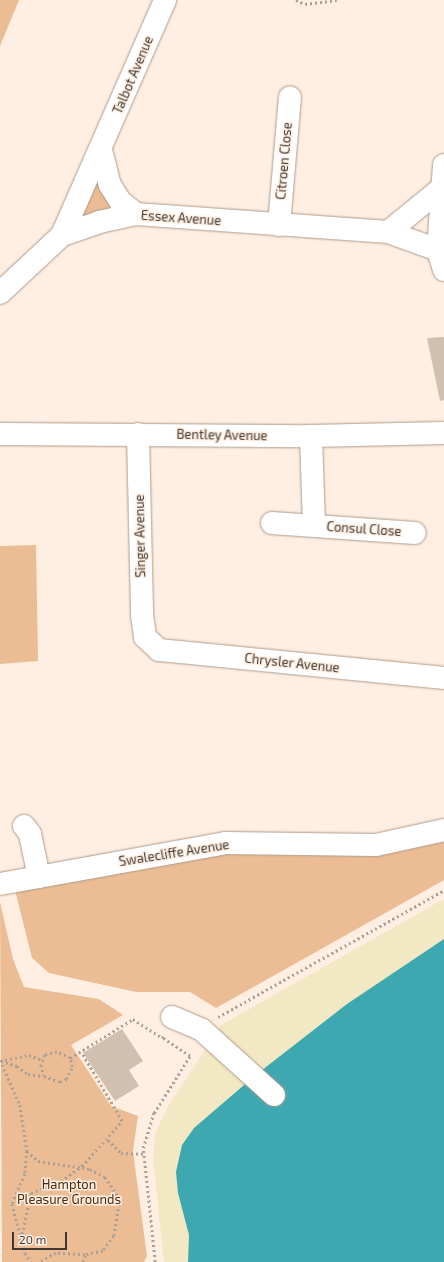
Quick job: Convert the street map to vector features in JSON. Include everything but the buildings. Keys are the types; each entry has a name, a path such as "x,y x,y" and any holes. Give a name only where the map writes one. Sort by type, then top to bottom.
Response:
{"street":[{"name":"Talbot Avenue","path":"62,235 101,150 164,0"},
{"name":"Citroen Close","path":"278,225 290,97"},
{"path":"101,150 110,185 120,201 136,214"},
{"path":"441,260 442,188 444,165"},
{"path":"388,232 442,188"},
{"name":"Essex Avenue","path":"0,293 62,235 99,222 136,214 388,232 441,260"},
{"name":"Bentley Avenue","path":"0,434 311,436 444,433"},
{"name":"Singer Avenue","path":"138,434 142,615 145,637"},
{"name":"Consul Close","path":"311,436 314,525"},
{"name":"Consul Close","path":"272,523 415,533"},
{"name":"Chrysler Avenue","path":"145,637 159,650 444,678"},
{"name":"Swalecliffe Avenue","path":"0,884 225,843 376,846 444,830"},
{"path":"172,1017 202,1030 274,1095"}],"path":[{"path":"296,0 305,4 337,0"},
{"path":"70,1058 133,1019 162,1038"},
{"path":"44,1076 42,1060 46,1055 57,1052 70,1058"},
{"path":"21,1239 31,1193 61,1181 82,1166 108,1140 122,1121 81,1052"},
{"path":"31,1262 21,1239 12,1204 25,1174 27,1151 20,1105 0,1060 29,1054 42,1060"},
{"path":"5,1060 28,1074 44,1076 60,1082 66,1079 72,1067 70,1058"},
{"path":"108,1140 121,1153 144,1154"},
{"path":"27,1151 38,1161 82,1166 105,1177 120,1199 114,1236 103,1251 84,1256 56,1253 40,1262"},
{"path":"83,1262 84,1256"}],"green space":[{"path":"0,0 19,0 0,46"},
{"path":"101,150 136,214 62,235"},
{"path":"36,545 38,661 0,664 0,546"},
{"path":"444,827 444,880 216,1008 190,992 136,992 49,973 32,958 13,882 225,843 356,846"},
{"name":"Hampton Pleasure Grounds","path":"0,902 13,959 24,987 99,999 123,1015 71,1045 111,1106 138,1116 133,1151 147,1256 144,1262 2,1262"}],"sand":[{"path":"444,899 444,1000 247,1262 164,1262 153,1158 155,1134 167,1108 221,1025"}],"water":[{"path":"444,939 444,1262 188,1262 189,1235 178,1193 176,1172 182,1145 194,1128 257,1074 347,1004"}]}
